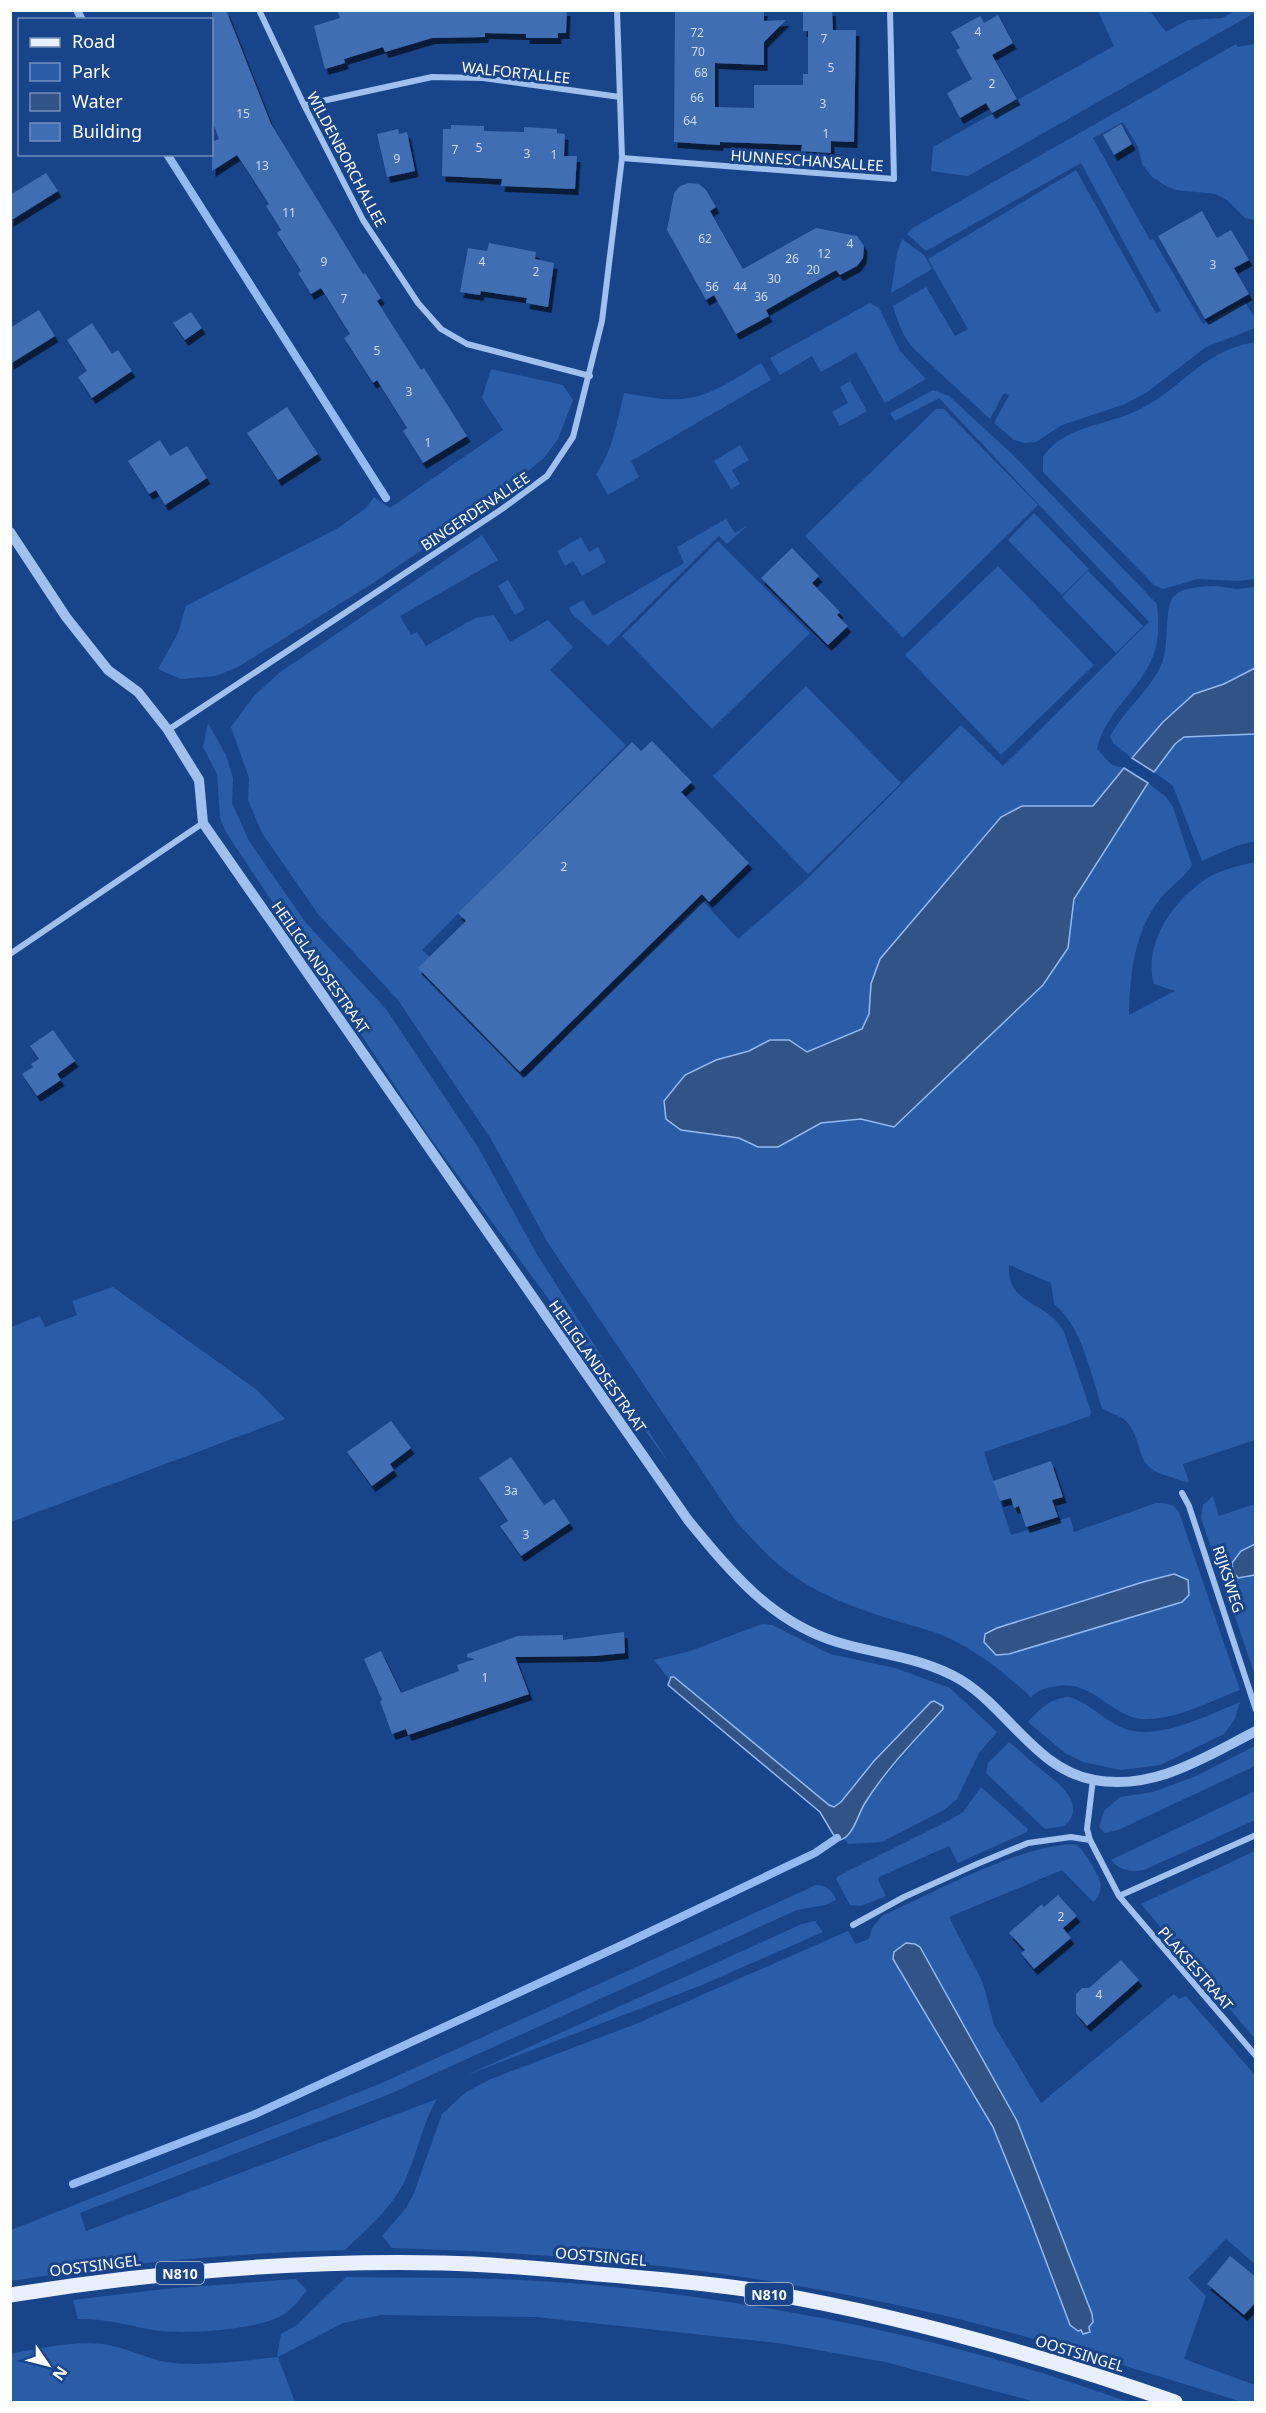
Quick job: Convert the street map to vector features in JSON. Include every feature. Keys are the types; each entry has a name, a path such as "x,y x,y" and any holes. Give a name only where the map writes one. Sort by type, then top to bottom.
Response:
{"main road":[{"name":"OOSTSINGEL","path":"10,2295 74,2285 192,2272 350,2263 468,2264 657,2279 745,2289 862,2312 1003,2348 1112,2380 1175,2403"}],"street":[{"name":"WILDENBORCHALLEE","path":"259,10 304,105 363,220 418,303 441,329 467,344 590,376"},
{"name":"BINGERDENALLEE","path":"168,730 502,509 547,476 573,437 602,321 622,158 617,10"},
{"name":"HUNNESCHANSALLEE","path":"622,158 894,179 890,10"},
{"name":"WALFORTALLEE","path":"304,105 432,77 483,78 620,97"},
{"name":"HEILIGLANDSESTRAAT","path":"10,532 66,617 108,670 138,692 168,730 199,780 203,823 688,1521 731,1572 759,1599 779,1614 818,1636 925,1663 964,1682 1044,1755 1060,1767 1093,1779"},
{"path":"10,954 203,823"},
{"name":"RIJKSWEG","path":"1182,1493 1189,1506 1256,1710"},
{"path":"1093,1779 1131,1782 1152,1779 1173,1772 1256,1731"},
{"name":"PLAKSESTRAAT","path":"1093,1779 1087,1829 1090,1840 1119,1896 1256,2056"},
{"path":"1119,1896 1256,1835"},
{"path":"853,1925 913,1893 1028,1843 1071,1837 1090,1840"}],"green space":[{"path":"1098,11 1150,11 1166,32 1188,20 1222,18 1235,11 1256,12 968,176 931,171 933,147 1114,46"},
{"path":"1236,44 1238,47 1255,44 1255,220 1245,218 1228,201 1216,194 1176,190 1152,177 1142,164 1138,147 1123,122 1093,138 1150,240 1153,239 1203,324 1245,302 1255,318 1255,328 1206,347 1146,393 1125,404 1062,425 1036,442 1025,443 1014,440 994,423 1009,395 1004,393 990,419 915,350 901,330 893,306 926,287 955,336 968,329 928,259 1076,170 1156,313 1161,311 1081,163 926,251 907,234 911,229"},
{"path":"902,239 924,255 932,269 891,293 897,253"},
{"path":"870,303 879,308 900,351 926,379 885,403 856,352 821,372 812,356 780,375 770,358"},
{"path":"1255,342 1255,579 1237,581 1198,579 1163,589 1154,585 1043,472 1043,457 1051,447 1072,433 1132,413 1164,394 1219,354"},
{"path":"761,363 771,380 631,461 639,477 608,495 596,474 607,455 624,393 665,399 699,396 717,389"},
{"path":"491,369 563,385 573,400 558,439 544,458 482,509 370,585 238,667 216,676 181,679 158,669 178,633 186,606 338,528 366,508 374,497 390,508 503,430 482,398"},
{"path":"850,381 867,411 840,426 832,412 848,403 840,387"},
{"path":"933,390 949,396 1013,455 1157,604 1158,631 1153,656 1140,680 1107,724 1097,749 1112,765 1124,768 1093,806 1088,807 871,984 869,1014 862,1029 807,1052 789,1040 770,1040 749,1051 716,1060 685,1075 664,1101 681,1130 739,1138 758,1147 778,1147 821,1123 861,1119 894,1127 1068,948 1074,899 1148,783 1166,797 1173,807 1192,865 1160,899 1144,925 1132,969 1129,1015 1175,991 1154,984 1152,970 1156,941 1162,926 1180,901 1191,890 1215,874 1255,862 1255,1440 1183,1464 1189,1482 1159,1473 1151,1468 1142,1457 1135,1435 1127,1422 1102,1408 1079,1338 1064,1313 1054,1304 1051,1283 1009,1265 1010,1279 1014,1289 1048,1314 1064,1332 1091,1411 1090,1416 984,1452 1011,1535 1070,1517 1074,1532 1156,1503 1169,1504 1179,1512 1240,1690 1193,1709 1168,1716 1144,1719 1131,1717 1090,1692 1066,1685 1045,1689 1031,1697 1000,1670 955,1641 937,1633 862,1610 823,1593 789,1573 757,1544 735,1520 548,1243 491,1139 398,1000 318,914 262,833 248,800 249,778 231,727 253,697 279,673 482,535 498,560 400,616 411,635 417,632 426,646 475,618 494,615 510,642 548,620 573,647 550,670 626,745 422,950 431,958 421,973 526,1077 702,900 738,939 805,881 961,725 1003,766 1149,622 939,398 895,421 890,413","holes":["1174,1574 985,1634 997,1628"]},
{"path":"936,409 944,409 1038,505 903,638 805,536"},
{"path":"740,445 749,460 732,470 740,484 731,489 714,461"},
{"path":"1034,513 1089,569 1062,595 1008,540"},
{"path":"726,519 735,533 747,526 727,544 719,536 608,646 572,614 569,608 583,600 593,616 684,563 677,547"},
{"path":"581,537 589,552 598,547 606,562 582,576 573,561 565,566 557,551"},
{"path":"718,541 810,633 712,729 622,636"},
{"path":"998,566 1094,665 1001,755 905,655"},
{"path":"1088,571 1143,626 1116,653 1062,597"},
{"path":"508,580 525,609 515,615 498,586"},
{"path":"1215,586 1237,589 1255,587 1255,668 1224,684 1194,694 1163,722 1132,758 1114,744 1110,737 1123,717 1146,690 1163,660 1171,601 1183,590"},
{"path":"806,686 901,783 808,874 713,776"},
{"path":"208,723 226,755 233,778 232,803 249,841 306,923 386,1009 478,1147 535,1251 669,1463 426,1132 227,834 220,818 217,774 203,747"},
{"path":"1255,734 1255,841 1236,846 1202,861 1173,786 1154,772 1175,744 1184,737"},
{"path":"113,1287 257,1390 285,1419 11,1522 11,1327 40,1316 45,1327 77,1315 72,1301"},
{"path":"1213,1496 1219,1516 1255,1504 1255,1544 1241,1551 1244,1579 1255,1575 1255,1675 1201,1518 1203,1505"},
{"path":"762,1624 772,1625 830,1654 895,1668 950,1688 997,1732 979,1753 957,1799 944,1810 882,1842 848,1844 845,1839 870,1794 943,1709 942,1706 934,1701 931,1702 874,1761 841,1802 834,1807 674,1677 669,1679 654,1660 690,1651"},
{"path":"1068,1697 1089,1706 1120,1727 1149,1732 1180,1726 1240,1702 1235,1719 1224,1734 1160,1765 1121,1770 1083,1762 1065,1753 1028,1722 1050,1702"},
{"path":"1009,1742 1066,1792 1073,1808 1071,1817 1065,1826 1045,1829 986,1773 988,1763"},
{"path":"1255,1746 1255,1766 1118,1830 1105,1833 1099,1827 1104,1811 1120,1797 1153,1792 1196,1776"},
{"path":"981,1787 1028,1829 1027,1832 958,1863 949,1846 879,1877 878,1880 886,1896 861,1906 850,1905 836,1879 838,1876 963,1812"},
{"path":"1255,1791 1255,1820 1144,1870 1126,1870 1111,1860"},
{"path":"1062,1845 1079,1847 1090,1861 1100,1881 1100,1890 1095,1900 1093,1902 1062,1870 949,1917 983,1983 994,2025 1041,2103 1174,1994 1179,1999 1186,1996 1255,2075 1255,2264 1226,2239 1188,2278 1206,2296 1184,2359 1255,2385 1255,2402 1242,2402 997,2329 850,2295 721,2274 590,2259 392,2248 382,2236 406,2208 414,2193 442,2114 466,2092 491,2079 638,2023 848,1931 856,1944 869,1939 872,1928 883,1915 995,1864 1041,1849","holes":["900,1947 952,2006 1017,2121 1092,2314 1093,2322 1085,2328 1070,2325 993,2127 901,1973 894,1952"]},
{"path":"1255,1851 1255,2039 1141,1904"},
{"path":"816,1885 829,1889 836,1900 825,1905 797,1910 385,2096 80,2213 86,2231 437,2099 401,2188 379,2217 345,2250 178,2260 11,2281 11,2230 382,2083"},
{"path":"815,1921 823,1932 702,1985 467,2075 802,1924"},
{"path":"346,2277 470,2278 563,2282 730,2302 932,2342 1064,2380 1128,2402 1036,2402 885,2362 778,2343 536,2317 381,2315 343,2323 278,2357 295,2402 11,2402 11,2354 45,2347 80,2343 103,2344 166,2362 193,2364 277,2357 281,2334 297,2325"},
{"path":"296,2279 307,2290 285,2314 255,2325 222,2330 160,2331 109,2321 78,2319 73,2300 164,2289"}],"water":[{"path":"1255,668 1255,734 1184,737 1175,744 1154,772 1132,758 1163,722 1194,694 1224,684"},
{"path":"1124,768 1148,783 1074,899 1068,948 1043,985 894,1127 861,1119 821,1123 778,1147 758,1147 739,1138 681,1130 666,1119 664,1101 685,1075 716,1060 749,1051 770,1040 789,1040 807,1052 862,1029 869,1014 871,984 880,959 1001,817 1022,806 1093,806"},
{"path":"1255,1544 1255,1575 1238,1578 1233,1571 1232,1563 1241,1551"},
{"path":"1174,1574 1188,1580 1189,1595 1182,1602 1009,1654 996,1655 984,1642 985,1634 997,1628"},
{"path":"671,1677 674,1677 834,1807 841,1802 874,1761 931,1702 934,1701 943,1706 943,1709 882,1778 865,1803 852,1830 840,1840 833,1834 820,1812 668,1685"},
{"path":"906,1943 920,1947 1017,2121 1092,2314 1093,2322 1089,2327 1090,2332 1083,2334 1081,2330 1078,2331 1070,2325 993,2127 893,1959 894,1952"}],"building":[{"path":"212,10 226,10 271,124 363,274 365,273 381,298 377,301 421,370 424,368 467,436 423,463 403,431 407,428 377,380 373,383 344,338 350,334 321,288 311,294 298,273 301,271 277,233 281,230 266,206 269,204 237,155 212,171 213,142 219,139 213,123"},
{"path":"337,10 567,10 566,33 558,33 558,38 526,38 526,34 485,33 485,37 432,38 385,52 383,47 344,59 345,63 325,69 314,26 340,18"},
{"path":"675,10 764,10 764,21 786,20 764,42 764,65 715,63 715,107 754,108 754,85 803,85 803,74 808,74 808,31 803,31 803,10 832,10 833,30 856,30 854,142 831,141 831,153 801,151 802,145 720,142 720,145 674,142"},
{"path":"998,15 1013,43 992,55 1017,99 992,113 986,103 960,118 947,93 972,79 956,50 960,48 951,32 980,16 984,23"},
{"path":"1121,124 1132,144 1114,155 1103,135"},
{"path":"451,125 484,126 484,131 524,132 524,127 557,129 557,133 565,134 564,156 577,156 575,189 501,186 502,179 442,176 443,129 451,129"},
{"path":"398,129 399,134 407,132 415,171 387,177 377,134"},
{"path":"46,173 58,191 10,221 10,195"},
{"path":"689,183 699,184 706,190 716,207 710,211 743,269 816,228 857,236 864,246 863,258 857,266 840,275 836,270 766,310 769,316 736,334 714,295 706,300 667,230 674,193 680,186"},
{"path":"1202,211 1217,238 1231,230 1249,260 1234,268 1249,294 1205,319 1158,236"},
{"path":"489,243 536,252 535,259 554,263 548,307 526,303 527,298 481,291 480,295 460,292 468,248 487,251"},
{"path":"39,310 55,336 10,364 10,328"},
{"path":"191,312 202,328 185,340 173,323"},
{"path":"92,323 112,354 118,350 132,371 92,398 78,377 87,371 67,340"},
{"path":"287,407 318,454 278,480 247,433"},
{"path":"160,440 170,456 187,446 207,478 165,505 156,490 149,494 128,461"},
{"path":"792,548 819,576 812,583 840,612 837,615 848,626 828,645 761,578"},
{"path":"652,741 692,782 681,792 749,863 709,902 702,894 520,1072 418,968 466,921 458,913 632,742 641,751"},
{"path":"53,1030 75,1061 57,1074 61,1080 37,1096 22,1074 33,1067 31,1064 39,1059 30,1046"},
{"path":"391,1421 411,1448 390,1464 394,1470 372,1486 347,1452"},
{"path":"511,1457 544,1505 554,1499 570,1523 521,1556 500,1526 508,1521 479,1478"},
{"path":"1051,1461 1063,1497 1052,1500 1058,1517 1026,1527 1019,1506 1014,1508 1011,1498 1000,1501 993,1481"},
{"path":"624,1632 625,1653 595,1656 515,1657 529,1694 408,1735 406,1729 392,1734 380,1701 382,1700 364,1659 381,1651 401,1693 459,1671 457,1665 475,1659 467,1657 467,1654 518,1636 563,1635 563,1640"},
{"path":"1058,1895 1077,1916 1063,1928 1071,1938 1034,1969 1021,1953 1025,1950 1009,1933 1042,1904 1044,1907"},
{"path":"1121,1960 1139,1980 1087,2026 1076,2013 1076,1994 1082,1988 1089,1988"},
{"path":"1230,2256 1256,2277 1256,2302 1244,2315 1207,2284"}],"waterway":[{"path":"77,10 81,18"},
{"path":"168,156 386,498"},
{"path":"73,2184 253,2115 622,1945 815,1853 837,1838"}]}
